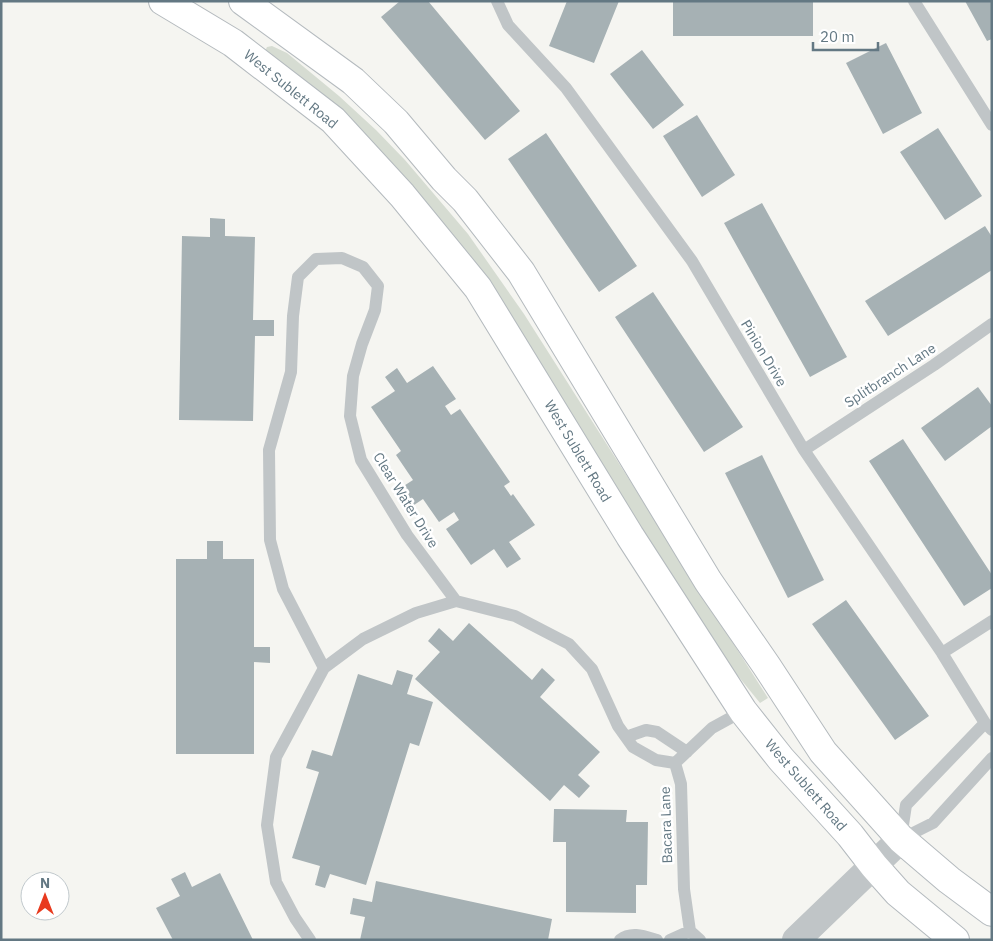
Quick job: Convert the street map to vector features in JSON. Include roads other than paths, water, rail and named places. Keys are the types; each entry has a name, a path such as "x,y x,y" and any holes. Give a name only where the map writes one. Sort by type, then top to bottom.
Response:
{"main road":[{"name":"West Sublett Road","path":"163,1 233,43 333,120 402,195 478,288 630,536 743,711 781,759 850,835 898,893 955,940"},
{"path":"233,43 254,4 353,81 396,122 444,179 465,200 522,272 708,581 823,752 901,839 949,880 992,912"}],"street":[{"path":"796,940 901,839"}],"lane":[{"name":"Pinion Drive","path":"497,1 508,25 566,88 692,261 804,450 942,653 988,726"},
{"path":"914,1 992,125"},
{"name":"Clear Water Drive","path":"324,668 283,589 270,540 269,450 292,372 293,316 298,276 316,259 342,258 363,267 378,286 375,310 362,344 353,376 350,416 361,460 407,535 456,601"},
{"name":"Splitbranch Lane","path":"804,450 934,365 992,324"},
{"path":"310,940 295,918 276,882 267,824 276,757 324,668 363,640 416,613 456,601 515,616 569,644 592,669 618,726 633,747 656,760 675,763 712,728 743,711"},
{"path":"942,653 992,621"},
{"path":"901,839 906,805 988,726"},
{"path":"626,737 646,730 657,732 686,752"},
{"path":"901,839 933,824 992,758"},
{"name":"Bacara Lane","path":"675,763 681,784 684,889 690,931"},
{"path":"670,940 690,931 700,940"},
{"path":"620,940 622,937 633,934 657,940"}]}
